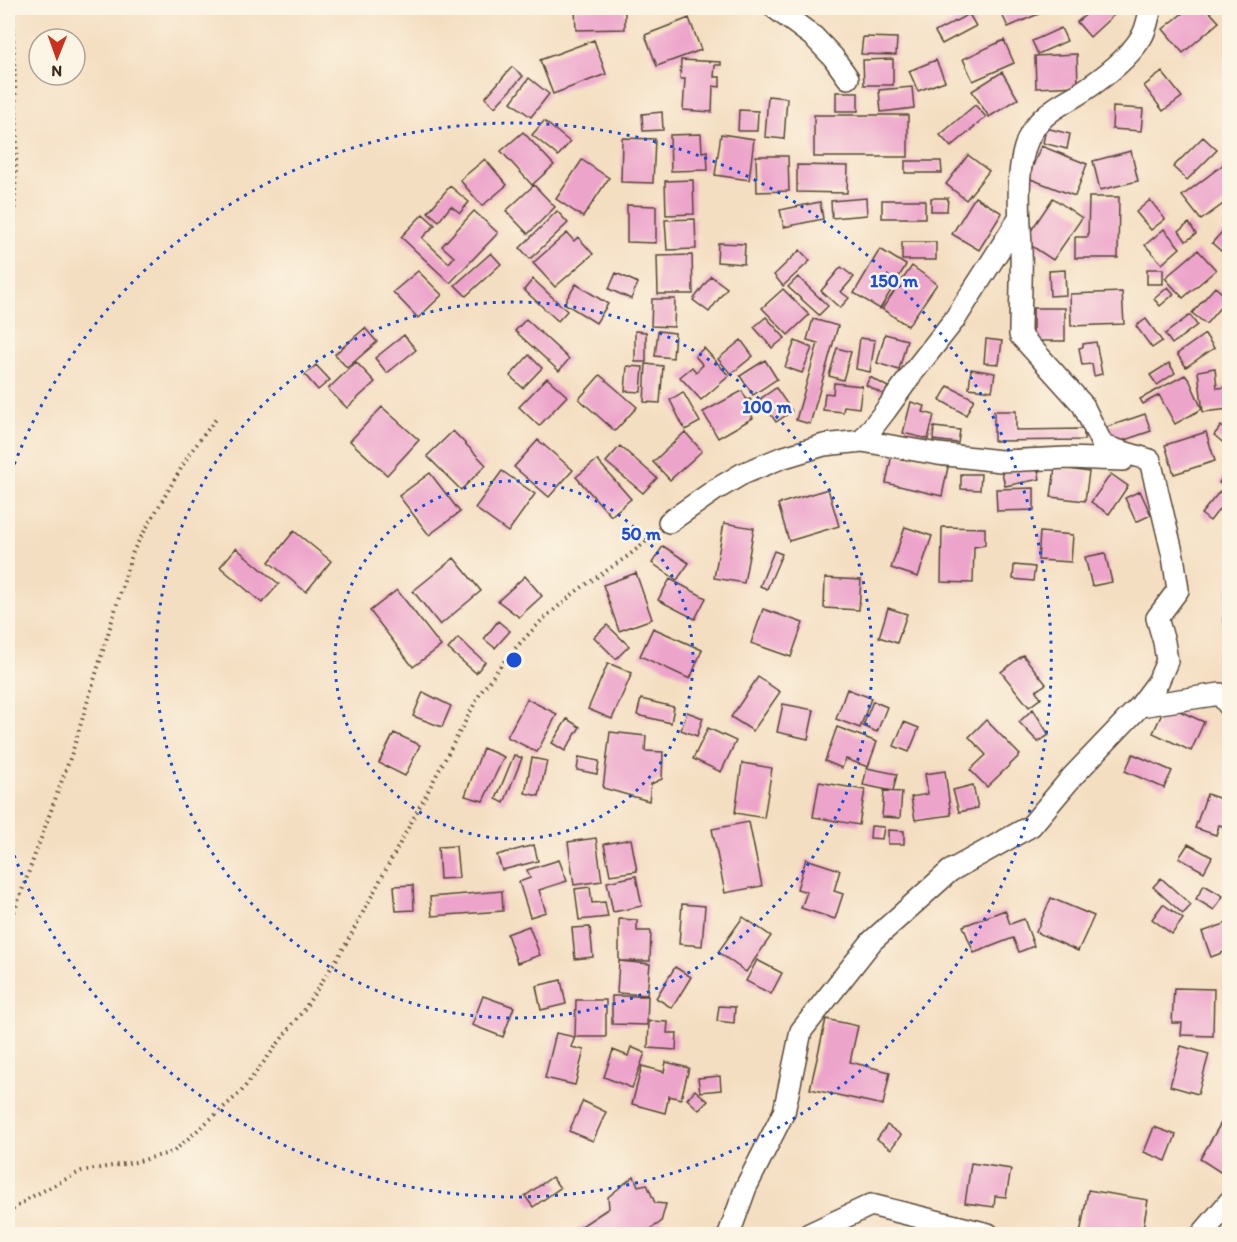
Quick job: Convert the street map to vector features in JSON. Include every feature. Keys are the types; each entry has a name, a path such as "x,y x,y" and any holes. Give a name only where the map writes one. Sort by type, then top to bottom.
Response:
{"street":[{"path":"775,8 813,37 833,57 848,78"},
{"path":"1150,460 1103,446 1083,405 1020,335 1021,249 1018,190 1027,143 1034,128 1049,112 1083,91 1123,59 1143,36 1151,8"},
{"path":"862,441 954,319 1019,219"},
{"path":"669,522 715,489 742,474 824,445 862,441 938,454 1001,461 1067,458 1150,460"},
{"path":"729,1234 746,1187 784,1112 801,1031 872,941 950,871 1031,826 1072,777 1140,706 1158,682 1167,661 1157,618 1178,590 1173,556 1150,460"},
{"path":"1140,706 1220,694 1230,707"},
{"path":"1202,1234 1230,1201"},
{"path":"809,1234 871,1205 988,1234"}],"path":[{"path":"8,268 13,250 17,134 12,8"},
{"path":"8,929 73,750 133,551 190,453 216,420"},
{"path":"8,1213 29,1198 82,1171 135,1162 174,1152 241,1092 305,1008 345,946 481,692 508,656 542,620 578,590 628,556 669,522"}],"building":[{"path":"575,8 625,8 625,29 576,30"},
{"path":"786,8 837,8 837,9 788,16"},
{"path":"999,8 1041,8 1043,12 1008,27"},
{"path":"1094,8 1112,8 1116,13 1090,37 1077,22"},
{"path":"1189,8 1206,8 1219,22 1183,53 1163,29"},
{"path":"969,14 976,26 942,44 935,32"},
{"path":"689,18 701,50 657,66 645,35"},
{"path":"1061,28 1067,41 1038,54 1032,41"},
{"path":"863,37 897,38 896,55 861,54"},
{"path":"594,40 606,74 553,94 540,60"},
{"path":"1004,40 1014,63 973,81 963,59"},
{"path":"1077,54 1078,86 1036,88 1035,56"},
{"path":"893,59 893,85 864,85 863,60"},
{"path":"681,60 721,62 721,65 715,65 714,77 720,77 720,87 713,86 712,112 683,110 685,79 680,79"},
{"path":"936,60 945,81 918,91 909,71"},
{"path":"512,67 523,76 495,107 485,98"},
{"path":"1002,72 1018,99 989,117 972,91"},
{"path":"1162,72 1182,97 1163,111 1144,86"},
{"path":"529,78 549,94 531,117 511,102"},
{"path":"912,87 914,108 881,112 879,90"},
{"path":"836,92 858,92 858,111 836,111"},
{"path":"768,96 787,98 784,139 765,137"},
{"path":"975,105 986,117 951,147 940,135"},
{"path":"1113,107 1143,109 1141,131 1112,129"},
{"path":"739,110 758,111 757,131 738,131"},
{"path":"662,112 663,130 643,131 642,114"},
{"path":"814,115 908,115 908,157 814,157"},
{"path":"544,121 570,142 558,156 532,135"},
{"path":"1046,128 1070,134 1067,149 1043,143"},
{"path":"523,132 554,165 532,185 501,151"},
{"path":"701,134 702,152 707,151 708,170 671,171 670,135"},
{"path":"721,134 754,139 749,180 715,175"},
{"path":"1203,137 1217,150 1187,180 1173,167"},
{"path":"622,138 655,139 653,183 621,182"},
{"path":"1041,146 1087,164 1075,196 1028,178"},
{"path":"1131,151 1138,181 1100,190 1093,161"},
{"path":"968,155 989,171 966,200 946,184"},
{"path":"756,156 788,156 789,191 757,192"},
{"path":"485,159 507,185 482,206 460,180"},
{"path":"582,160 609,178 583,217 556,199"},
{"path":"905,161 941,161 942,173 905,173"},
{"path":"1224,164 1230,171 1230,199 1201,220 1182,196"},
{"path":"797,165 848,166 847,193 797,192"},
{"path":"693,180 694,214 666,215 665,181"},
{"path":"534,185 555,207 528,234 506,211"},
{"path":"450,186 469,202 460,213 451,206 439,221 428,212"},
{"path":"975,197 1002,213 979,250 952,234"},
{"path":"1089,197 1119,197 1118,258 1075,258 1075,237 1088,237"},
{"path":"866,198 867,215 832,218 831,201"},
{"path":"931,198 948,198 947,211 931,211"},
{"path":"1053,198 1082,218 1053,260 1024,241"},
{"path":"882,200 925,200 925,218 882,218"},
{"path":"1150,200 1165,219 1151,230 1136,212"},
{"path":"820,202 823,219 784,227 780,210"},
{"path":"627,205 656,206 656,243 627,242"},
{"path":"474,211 498,233 450,283 401,237 423,214 435,225 422,238 449,263 454,257 442,246"},
{"path":"557,211 568,223 530,259 520,248"},
{"path":"695,219 696,249 667,250 665,220"},
{"path":"1189,223 1196,234 1186,241 1179,231"},
{"path":"1164,229 1180,248 1162,264 1145,245"},
{"path":"1222,232 1230,239 1230,242 1221,251 1212,243"},
{"path":"567,233 574,241 578,237 593,254 555,287 533,263"},
{"path":"902,242 936,242 936,260 902,260"},
{"path":"718,243 745,244 744,264 717,262"},
{"path":"880,249 906,265 880,309 854,293"},
{"path":"800,250 810,261 783,286 774,275"},
{"path":"1198,250 1216,270 1183,298 1165,278"},
{"path":"491,253 501,264 466,296 455,285"},
{"path":"692,255 693,294 658,294 657,256"},
{"path":"912,266 937,284 908,326 882,309"},
{"path":"841,267 854,277 841,292 849,298 840,308 821,291"},
{"path":"1147,269 1163,269 1163,284 1147,284"},
{"path":"1065,270 1066,295 1050,296 1049,271"},
{"path":"418,271 442,295 418,318 393,292"},
{"path":"616,273 638,283 631,299 609,289"},
{"path":"711,276 727,288 709,312 693,300"},
{"path":"798,277 828,306 819,315 788,287"},
{"path":"533,279 567,311 558,321 524,290"},
{"path":"576,284 608,304 596,323 564,303"},
{"path":"1168,287 1174,294 1160,306 1154,299"},
{"path":"1215,287 1228,298 1206,324 1192,313"},
{"path":"783,289 809,315 788,335 762,308"},
{"path":"1122,292 1124,324 1071,326 1070,294"},
{"path":"652,299 675,299 674,327 651,326"},
{"path":"1033,308 1065,308 1065,341 1033,341"},
{"path":"1190,315 1197,325 1172,344 1165,334"},
{"path":"766,317 785,338 772,348 754,327"},
{"path":"526,319 569,359 559,371 515,331"},
{"path":"813,319 838,326 810,424 796,420 818,343 807,340"},
{"path":"1146,319 1162,341 1152,348 1136,326"},
{"path":"365,328 377,342 347,368 335,354"},
{"path":"635,331 646,332 646,362 635,362"},
{"path":"658,331 675,333 673,358 655,356"},
{"path":"885,334 907,340 899,370 877,363"},
{"path":"1205,334 1214,348 1186,367 1177,354"},
{"path":"404,335 416,350 387,373 375,358"},
{"path":"860,338 875,340 870,372 856,369"},
{"path":"986,339 1002,341 999,364 984,363"},
{"path":"741,340 753,356 731,374 718,359"},
{"path":"795,341 812,348 802,373 785,367"},
{"path":"1096,342 1102,374 1094,376 1092,364 1082,365 1079,348 1083,347 1083,344"},
{"path":"704,348 729,376 701,400 680,377 692,367 696,372 703,365 695,356"},
{"path":"837,348 851,352 843,380 829,376"},
{"path":"529,355 542,368 523,388 510,376"},
{"path":"765,360 777,379 753,395 740,376"},
{"path":"356,362 375,382 347,408 328,389"},
{"path":"1169,363 1175,373 1157,385 1150,375"},
{"path":"646,364 663,366 660,403 644,402"},
{"path":"316,365 330,380 318,390 305,375"},
{"path":"627,366 643,367 641,392 625,391"},
{"path":"1215,368 1217,388 1230,387 1230,409 1203,412 1198,371"},
{"path":"971,369 995,373 992,391 969,388"},
{"path":"600,375 637,407 615,431 579,399"},
{"path":"1185,375 1202,409 1175,424 1159,395 1143,404 1140,399"},
{"path":"870,377 888,387 884,395 866,385"},
{"path":"547,378 567,396 539,426 519,407"},
{"path":"834,383 862,386 859,408 844,406 843,412 823,410 825,393 833,394"},
{"path":"948,386 974,399 966,415 940,400"},
{"path":"776,388 792,411 776,422 760,399"},
{"path":"742,391 755,408 749,411 753,418 718,438 703,412"},
{"path":"683,392 700,422 685,430 670,400"},
{"path":"911,402 925,406 923,412 934,415 928,439 903,433"},
{"path":"382,407 419,440 387,475 350,441"},
{"path":"994,411 1016,411 1016,430 1084,429 1084,440 994,441"},
{"path":"1145,414 1151,431 1110,445 1104,428"},
{"path":"1221,426 1230,433 1230,441 1226,445 1214,435"},
{"path":"934,427 960,430 958,443 933,440"},
{"path":"453,431 486,465 461,490 427,456"},
{"path":"685,432 702,451 670,480 653,462"},
{"path":"1206,432 1215,461 1174,474 1165,445"},
{"path":"538,440 573,470 549,497 514,467"},
{"path":"620,446 657,478 643,493 606,462"},
{"path":"892,454 948,467 942,496 886,483"},
{"path":"597,460 631,499 611,516 576,477"},
{"path":"1036,461 1040,479 1005,486 1001,468"},
{"path":"1230,463 1230,488 1219,483"},
{"path":"1055,467 1089,472 1085,501 1051,497"},
{"path":"502,471 535,494 508,532 475,508"},
{"path":"430,473 460,512 429,535 399,496"},
{"path":"961,474 981,474 980,490 961,489"},
{"path":"1111,474 1128,486 1109,514 1091,502"},
{"path":"1034,488 1034,510 997,511 996,489"},
{"path":"828,489 839,526 789,541 778,504"},
{"path":"1140,491 1151,515 1136,522 1125,498"},
{"path":"1220,491 1228,498 1210,521 1201,514"},
{"path":"724,523 754,528 744,583 714,578"},
{"path":"905,527 932,536 918,577 891,568"},
{"path":"942,527 985,528 985,545 974,547 973,583 941,582"},
{"path":"294,531 331,561 306,592 269,562"},
{"path":"1040,532 1073,535 1071,562 1038,560"},
{"path":"663,546 689,563 677,580 652,563"},
{"path":"236,548 279,584 262,603 220,567"},
{"path":"774,551 782,554 767,589 760,586"},
{"path":"1105,553 1112,582 1092,586 1085,557"},
{"path":"454,558 481,591 440,625 413,591"},
{"path":"1014,565 1035,567 1033,581 1013,579"},
{"path":"636,573 652,619 619,631 603,585"},
{"path":"525,576 542,596 519,617 498,601"},
{"path":"825,578 861,580 859,610 824,608"},
{"path":"670,579 706,598 695,619 658,600"},
{"path":"397,590 441,646 413,667 370,611"},
{"path":"1228,591 1230,591 1230,623 1223,621"},
{"path":"888,608 907,614 897,643 879,637"},
{"path":"763,609 803,623 791,657 751,643"},
{"path":"498,621 510,631 495,648 484,639"},
{"path":"607,625 629,646 616,659 594,637"},
{"path":"653,628 702,650 690,679 640,656"},
{"path":"458,638 485,662 476,673 448,649"},
{"path":"1023,655 1046,684 1036,691 1041,698 1029,707 1001,672"},
{"path":"608,663 632,673 612,719 588,709"},
{"path":"758,677 780,692 753,731 731,717"},
{"path":"847,689 871,698 860,728 836,719"},
{"path":"423,692 451,706 442,727 413,716"},
{"path":"527,699 557,714 537,752 507,737"},
{"path":"641,699 674,707 671,723 637,715"},
{"path":"873,701 887,707 877,732 863,726"},
{"path":"783,704 814,710 808,739 777,732"},
{"path":"1166,705 1204,722 1191,751 1153,733"},
{"path":"1033,709 1049,735 1038,742 1019,722"},
{"path":"687,712 703,718 697,736 681,730"},
{"path":"567,719 580,727 565,751 552,743"},
{"path":"986,720 1020,755 987,787 970,770 986,755 969,737"},
{"path":"904,722 919,728 909,752 894,746"},
{"path":"837,727 877,742 868,767 846,759 842,768 825,761"},
{"path":"708,728 736,741 721,772 693,759"},
{"path":"610,732 646,736 645,751 663,752 662,779 651,784 649,801 603,788"},
{"path":"394,733 420,745 405,776 379,763"},
{"path":"483,748 504,757 483,801 465,796"},
{"path":"1133,754 1172,771 1164,788 1125,771"},
{"path":"514,755 522,758 504,803 496,799"},
{"path":"579,757 599,761 597,774 577,770"},
{"path":"532,758 547,761 539,796 525,793"},
{"path":"742,763 772,768 764,818 735,813"},
{"path":"867,768 897,774 893,791 863,785"},
{"path":"945,771 951,815 915,820 911,797 928,794 925,774"},
{"path":"819,782 865,790 859,825 813,817"},
{"path":"973,785 978,808 959,812 953,790"},
{"path":"884,791 902,792 900,818 882,817"},
{"path":"1207,794 1230,802 1230,828 1219,825 1216,835 1195,828"},
{"path":"749,822 762,886 725,893 712,829"},
{"path":"871,826 884,827 882,839 870,838"},
{"path":"888,830 904,831 904,844 888,844"},
{"path":"596,838 602,881 574,885 568,842"},
{"path":"631,839 637,871 610,875 604,844"},
{"path":"1188,844 1212,857 1204,872 1179,858"},
{"path":"534,845 538,861 502,870 497,855"},
{"path":"456,846 459,878 440,879 438,847"},
{"path":"806,859 840,870 834,891 843,894 835,919 801,908 807,892 797,889"},
{"path":"559,860 567,881 539,890 546,912 530,917 519,882 530,878 527,870"},
{"path":"636,876 642,906 613,912 607,882"},
{"path":"1161,878 1191,905 1183,914 1153,887"},
{"path":"413,885 414,910 396,911 394,886"},
{"path":"1204,885 1223,896 1214,910 1196,899"},
{"path":"590,887 592,903 605,902 608,917 579,920 575,889"},
{"path":"502,891 503,911 432,916 430,897"},
{"path":"1051,898 1094,916 1078,951 1036,932"},
{"path":"682,904 705,906 702,946 679,944"},
{"path":"1163,904 1183,919 1172,934 1152,919"},
{"path":"1005,910 1010,924 1024,919 1034,946 1019,952 1013,938 974,953 963,926"},
{"path":"743,917 771,936 746,972 718,952"},
{"path":"619,919 637,920 637,931 651,931 650,961 619,961"},
{"path":"1230,922 1230,957 1227,951 1211,957 1202,932"},
{"path":"529,926 540,955 517,963 507,934"},
{"path":"590,927 593,957 575,959 572,928"},
{"path":"757,960 782,973 771,994 746,981"},
{"path":"619,961 650,964 647,995 617,993"},
{"path":"675,967 691,977 672,1008 656,998"},
{"path":"561,980 566,1004 541,1010 536,986"},
{"path":"1174,988 1214,989 1213,1036 1181,1035 1182,1023 1172,1023"},
{"path":"483,996 514,1007 503,1037 472,1025"},
{"path":"612,996 648,996 647,1025 612,1024"},
{"path":"576,1000 606,1000 606,1037 575,1037"},
{"path":"719,1006 735,1007 734,1023 717,1021"},
{"path":"826,1019 858,1026 850,1062 890,1072 883,1105 810,1089"},
{"path":"649,1021 668,1022 667,1033 677,1033 676,1050 648,1048"},
{"path":"556,1033 575,1037 571,1047 584,1050 575,1085 545,1078"},
{"path":"1181,1046 1209,1054 1198,1094 1170,1086"},
{"path":"631,1047 645,1053 632,1088 604,1077 613,1050 628,1056"},
{"path":"666,1062 689,1068 681,1099 669,1096 665,1113 632,1104 642,1066 664,1072"},
{"path":"720,1076 721,1090 700,1092 698,1078"},
{"path":"695,1090 708,1101 699,1110 687,1099"},
{"path":"583,1101 606,1112 593,1141 569,1131"},
{"path":"1225,1116 1230,1118 1230,1174 1228,1177 1200,1159"},
{"path":"887,1125 901,1135 891,1149 877,1139"},
{"path":"1154,1127 1176,1135 1166,1161 1144,1152"},
{"path":"971,1163 1011,1169 1006,1197 995,1196 994,1207 965,1203"},
{"path":"634,1176 638,1186 647,1184 655,1203 666,1204 661,1222 646,1232 647,1234 579,1234 577,1229 609,1208 608,1197"},
{"path":"552,1177 560,1188 533,1207 525,1196"},
{"path":"1088,1190 1148,1200 1142,1234 1080,1234"}]}
